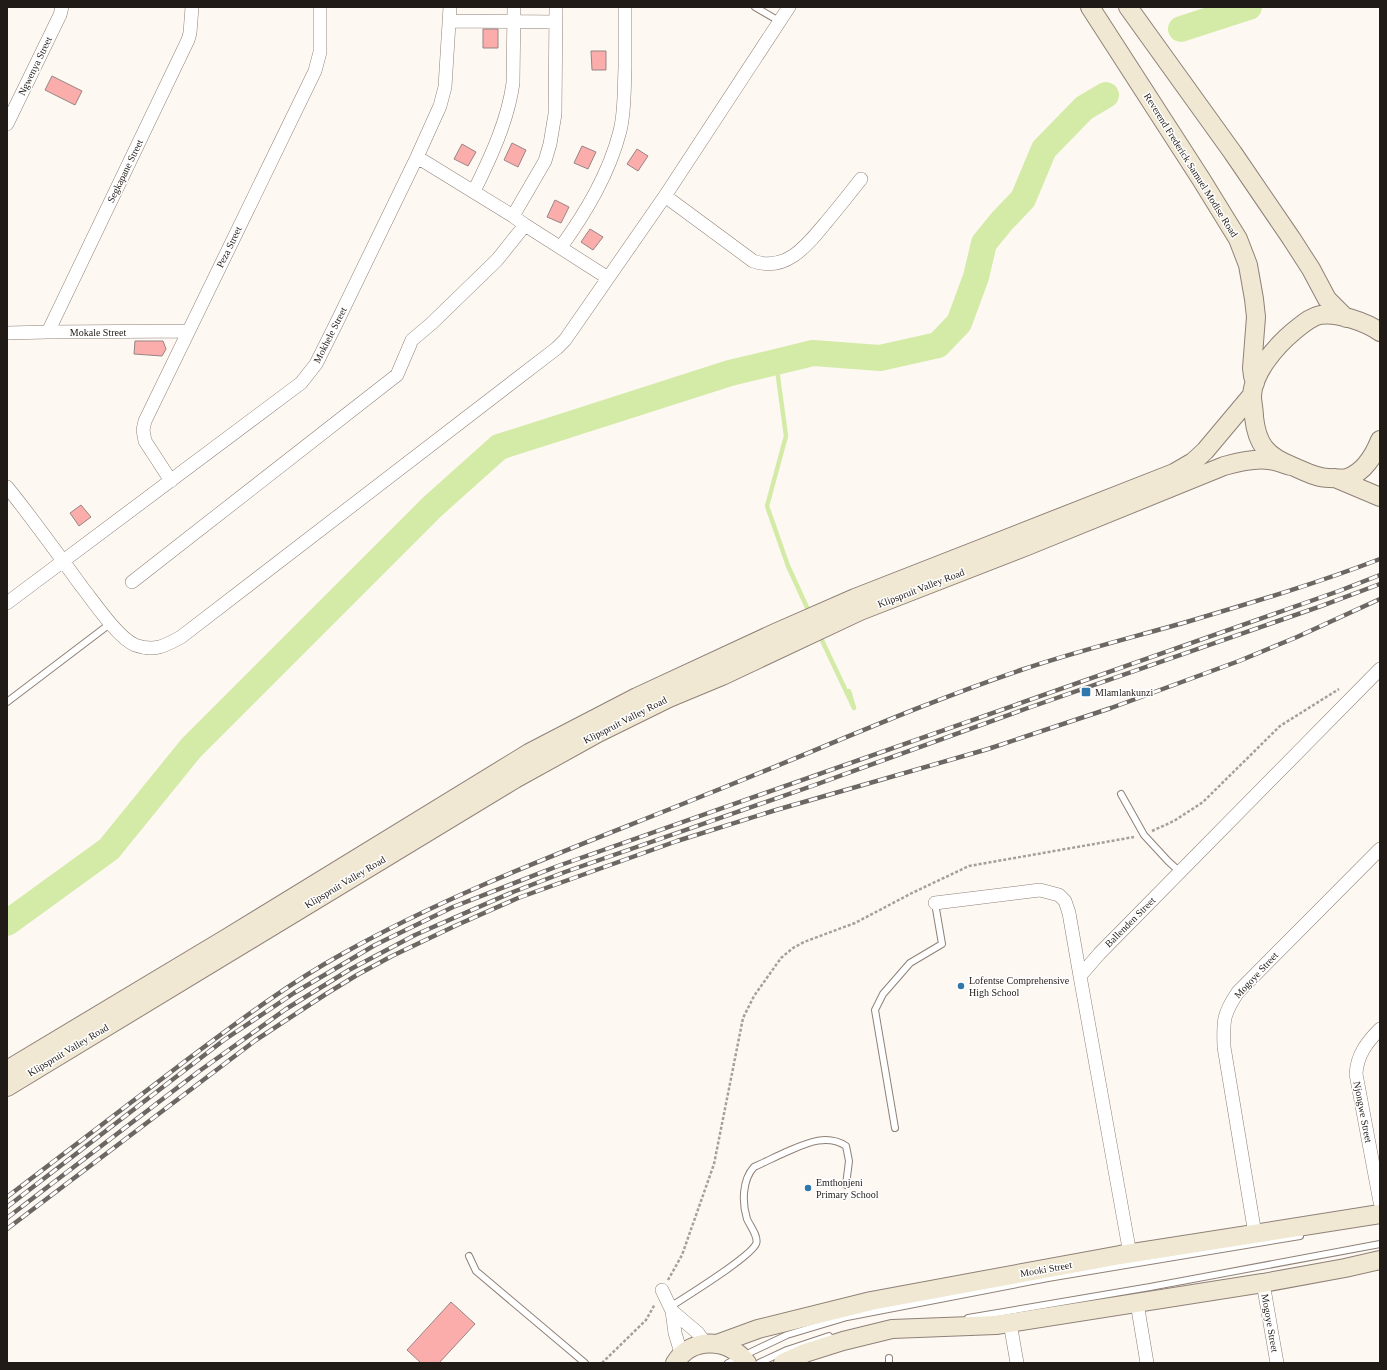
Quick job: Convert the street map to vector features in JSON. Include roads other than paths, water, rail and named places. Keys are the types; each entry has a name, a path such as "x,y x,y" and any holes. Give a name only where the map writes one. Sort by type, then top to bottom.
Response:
{"main road":[{"name":"Reverend Frederick Samuel Modise Road","path":"1090,7 1238,239 1248,265 1256,317 1252,368 1254,389 1254,421 1258,436 1268,452 1281,462 1291,466"},
{"path":"1130,9 1233,153 1291,238 1327,299 1346,318"},
{"path":"1254,389 1262,367 1271,354 1284,339 1310,319 1326,314 1358,320 1368,324 1380,332"},
{"name":"Klipspruit Valley Road","path":"7,1070 227,938 529,753 637,697 777,641 857,605 1174,473 1193,462 1205,451 1254,389"},
{"path":"1291,466 1310,475 1326,478 1346,478 1363,468 1373,456 1380,440"},
{"name":"Klipspruit Valley Road","path":"857,605 1027,546 1224,466 1238,462 1258,460 1269,460 1291,466"},
{"path":"1334,478 1380,497"},
{"name":"Klipspruit Valley Road","path":"7,1087 515,779 598,733 654,705 722,676 777,641"},
{"name":"Mooki Street","path":"677,1360 695,1346 712,1344 758,1329 871,1301 1130,1254 1380,1214"},
{"path":"783,1363 828,1341 843,1341 892,1329 996,1325 1263,1283 1380,1260"},
{"path":"808,1363 828,1341"},
{"path":"712,1344 734,1350 739,1361"}],"street":[{"name":"Ngwenya Street","path":"7,124 60,15 62,7"},
{"name":"Segkapane Street","path":"48,332 188,40 192,7"},
{"name":"Peza Street","path":"171,481 145,441 143,430 148,414 315,71 320,52 320,7"},
{"name":"Mokhele Street","path":"7,603 301,383 308,375 316,364 333,331 440,106 444,94 450,7"},
{"path":"474,191 488,164 509,105 513,83 514,7"},
{"path":"513,216 545,161 550,144 556,114 556,7"},
{"path":"561,247 574,228 605,174 620,130 625,81 626,7"},
{"path":"7,487 111,623 127,640 142,647 157,648 165,646 181,637 557,348 570,334 665,196 789,7"},
{"path":"450,21 556,22"},
{"path":"417,157 474,191 608,278"},
{"path":"665,196 753,262 776,264 788,259 800,251 861,180"},
{"path":"132,582 397,375 412,340 432,323 497,260 525,225"},
{"name":"Mokale Street","path":"7,334 48,332 188,331"},
{"name":"Ballenden Street","path":"1080,976 1099,954 1380,669"},
{"name":"Mogoye Street","path":"1255,1234 1224,1047 1224,1018 1238,992 1380,849"},
{"path":"935,903 1040,890 1059,895 1065,901 1069,913 1130,1254"},
{"name":"Njongwe Street","path":"1380,1028 1365,1045 1357,1065 1356,1074 1380,1202"},
{"name":"Mogoye Street","path":"1263,1283 1277,1363"},
{"path":"662,1290 671,1309 677,1360"},
{"path":"1137,1303 1147,1363"},
{"path":"671,1309 712,1344"},
{"path":"1010,1323 1017,1363"}],"lane":[{"path":"755,7 779,21"},
{"path":"7,702 111,623"},
{"path":"1121,794 1144,835 1180,872"},
{"path":"896,1128 876,1010 883,994 910,963 942,944 935,903"},
{"path":"671,1309 741,1259 755,1246 757,1242 756,1236 744,1208 747,1180 749,1172 754,1167 809,1142 829,1140 846,1146 849,1161 846,1185"},
{"name":"Mooki Street","path":"739,1361 787,1335 846,1317 1048,1278 1309,1234"},
{"path":"964,1318 1150,1287 1380,1244"},
{"path":"469,1256 476,1270 585,1363"},
{"path":"870,1327 920,1321"},
{"path":"759,1363 787,1350 828,1341"}],"waterway":[{"path":"1181,29 1249,7"},
{"path":"7,923 109,849 191,748 432,507 499,447 730,373 813,353 880,358 938,345 959,323 976,277 984,243 1023,199 1044,149 1084,108 1106,95"},
{"path":"776,362 786,436 767,506 788,566 810,614"},
{"path":"819,634 854,708 849,691"}],"railway":[{"path":"7,1197 184,1062 281,992 342,954 429,909 564,851 980,684 1106,644 1262,599 1380,559"},
{"path":"7,1207 224,1040 294,993 375,945 453,907 558,866 1339,591 1380,575"},
{"path":"7,1218 198,1072 286,1009 349,970 415,935 513,892 565,872 812,786 1380,584"},
{"path":"7,1229 256,1040 357,975 392,956 457,925 518,898 677,841 776,810 988,749 1111,708 1239,661 1297,637 1380,599"}],"place":[{"name":"Mlamlankunzi","path":"1086,692"},
{"name":"Lofentse Comprehensive High School","path":"961,986"},
{"name":"Emthonjeni Primary School","path":"808,1188"}]}
